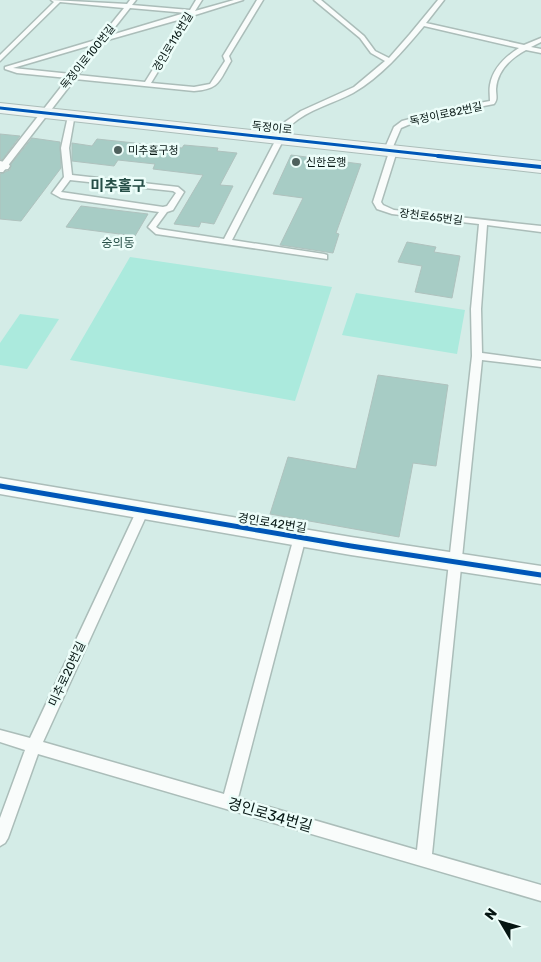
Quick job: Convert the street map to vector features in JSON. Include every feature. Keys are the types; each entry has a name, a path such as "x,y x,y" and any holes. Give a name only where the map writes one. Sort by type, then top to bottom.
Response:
{"street":[{"name":"독정이로","path":"0,108 541,166"},
{"name":"경인로42번길","path":"0,486 142,512 541,574"}],"lane":[{"path":"54,0 191,12"},
{"path":"0,59 59,0"},
{"name":"독정이로100번길","path":"1,167 133,0"},
{"name":"경인로116번길","path":"147,84 199,0"},
{"path":"3,69 191,12 240,0"},
{"path":"3,69 194,89 206,88 212,85 228,61 226,56 260,0"},
{"path":"317,0 362,37 374,52 388,60"},
{"path":"227,242 288,124 298,114 355,88 388,60 442,0"},
{"path":"421,24 541,51"},
{"name":"독정이로82번길","path":"391,150 398,127 405,123 452,110 492,103 494,100 492,91 494,76 502,63 524,47 541,40"},
{"path":"68,177 175,189 180,192 170,208 164,210 60,196 56,192 68,177 65,148 72,116"},
{"name":"장천로65번길","path":"391,150 377,202 380,207 392,212 541,229"},
{"path":"164,210 152,228 156,231 324,257"},
{"path":"424,859 477,356 476,309 483,223"},
{"path":"477,356 541,364"},
{"name":"미추로20번길","path":"0,838 34,746 142,512"},
{"name":"경인로42번길","path":"228,803 300,537"},
{"name":"경인로34번길","path":"0,736 541,893"}],"green space":[{"path":"130,257 332,287 295,401 70,360"},
{"path":"356,293 465,310 457,354 342,335"},
{"path":"20,314 59,319 27,369 0,365 0,343"}],"building":[{"path":"0,134 20,136 2,160 0,159"},
{"path":"32,138 60,142 61,168 21,221 0,219 0,174 10,170 11,164"},
{"path":"97,139 182,148 184,145 218,148 217,151 237,153 220,185 233,186 214,224 201,222 199,227 174,224 203,175 153,169 155,164 118,160 114,166 72,161 72,143 92,146"},
{"path":"291,155 361,164 336,233 339,234 333,253 280,245 303,198 273,194"},
{"path":"81,206 148,214 135,236 66,227"},
{"path":"407,242 436,247 434,252 460,256 452,298 415,292 422,266 398,262"},
{"path":"378,375 448,385 436,466 413,463 399,537 270,514 288,457 356,469"}],"cycle path":[{"path":"0,108 541,167"},
{"path":"0,486 351,546 541,575"}],"place":[{"name":"미추홀구청","path":"118,150"},
{"name":"신한은행","path":"296,162"}],"district":[{"name":"미추홀구","path":"118,186"},
{"name":"숭의동","path":"118,243"}]}
